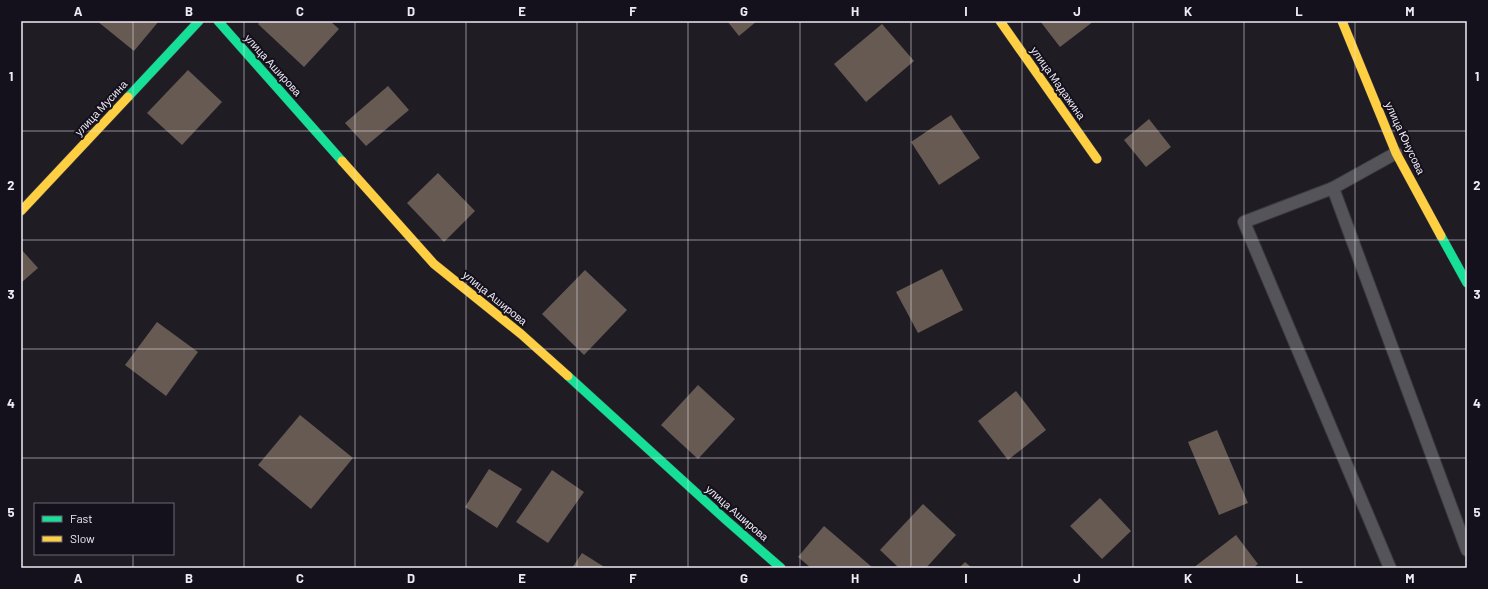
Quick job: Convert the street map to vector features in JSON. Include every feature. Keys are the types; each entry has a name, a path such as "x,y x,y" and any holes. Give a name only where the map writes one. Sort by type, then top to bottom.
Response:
{"street":[{"name":"улица Мусина","path":"21,211 199,21"},
{"name":"улица Аширова","path":"218,21 434,264 521,334 781,568"},
{"name":"улица Мадажина","path":"1000,21 1097,159"},
{"name":"улица Юнусова","path":"1342,21 1396,153 1467,283"}],"lane":[{"path":"1390,568 1244,222 1333,188 1396,153"},
{"path":"1333,188 1467,550"}],"building":[{"path":"97,21 159,21 134,51"},
{"path":"260,21 330,21 339,29 304,67 258,24"},
{"path":"727,21 757,21 739,36"},
{"path":"1040,21 1094,21 1060,47"},
{"path":"882,24 914,61 866,102 834,64"},
{"path":"188,70 222,102 182,145 147,113"},
{"path":"388,86 409,110 366,146 345,123"},
{"path":"951,115 980,158 939,185 911,142"},
{"path":"1149,119 1171,147 1146,167 1124,140"},
{"path":"438,173 475,211 444,242 407,203"},
{"path":"21,249 38,268 21,283"},
{"path":"942,269 963,310 918,333 896,292"},
{"path":"585,270 627,310 584,355 542,314"},
{"path":"157,322 198,352 166,396 125,365"},
{"path":"698,385 735,419 698,459 661,425"},
{"path":"1016,391 1046,430 1008,460 978,421"},
{"path":"300,415 353,458 311,509 258,465"},
{"path":"1217,430 1248,503 1219,515 1188,442"},
{"path":"489,469 522,489 497,528 465,507"},
{"path":"552,470 584,492 548,543 516,522"},
{"path":"1100,498 1131,531 1102,559 1070,526"},
{"path":"923,504 956,535 926,568 899,568 880,550"},
{"path":"824,526 873,568 811,568 798,557"},
{"path":"1236,535 1258,564 1253,568 1193,568"},
{"path":"582,553 606,568 572,568"},
{"path":"965,562 972,568 959,568"}],"traffic: fast":[{"path":"128,97 199,21"},
{"path":"218,21 342,161"},
{"path":"1441,236 1467,283"},
{"path":"568,376 781,568"}],"traffic: slow":[{"path":"1000,21 1097,159"},
{"path":"1342,21 1396,153 1441,236"},
{"path":"21,211 128,97"},
{"path":"342,161 434,264 521,334 568,376"}]}
